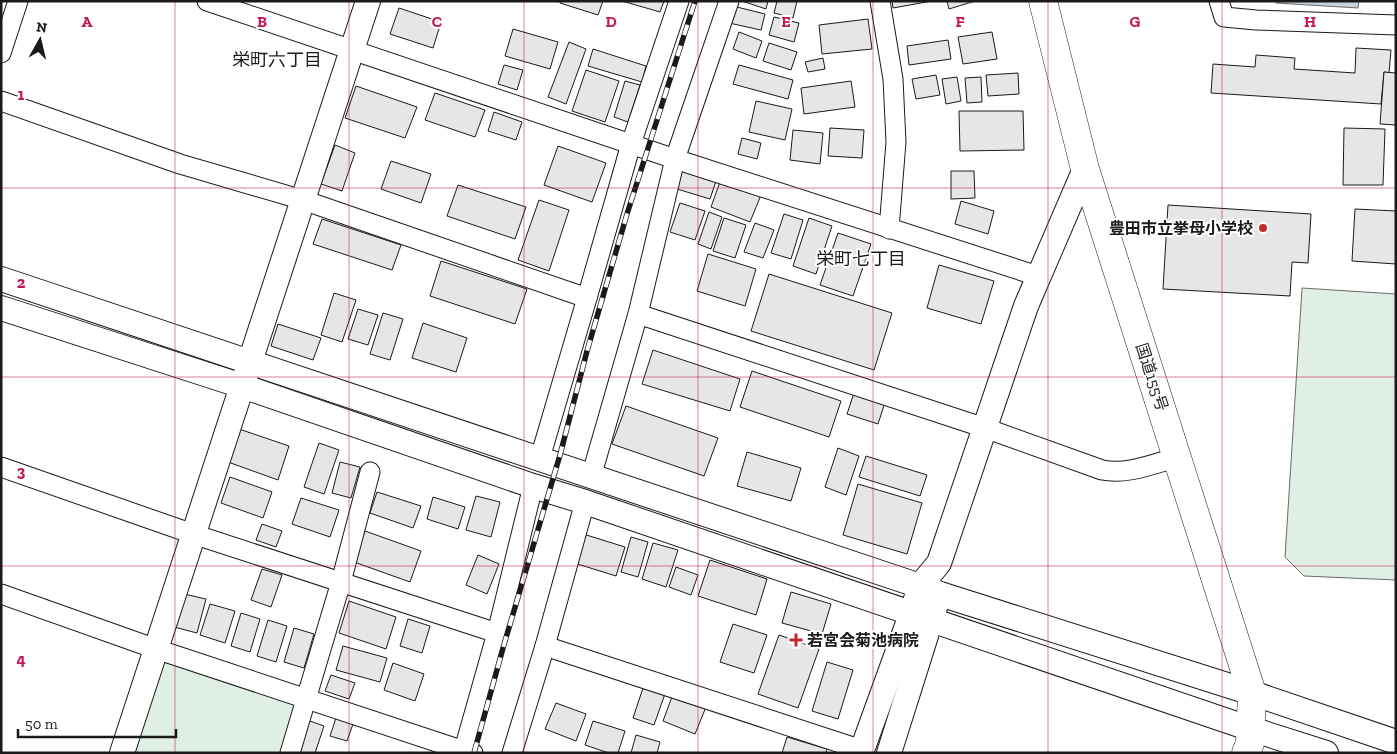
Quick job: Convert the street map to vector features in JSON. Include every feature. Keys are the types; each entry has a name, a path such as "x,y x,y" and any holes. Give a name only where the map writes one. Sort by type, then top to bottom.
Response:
{"highway":[{"name":"国道155号","path":"1043,1 1085,169 1252,693 1249,741"}],"street":[{"path":"1,53 18,1"},
{"path":"207,1 675,159 1038,276"},
{"path":"122,753 368,1"},
{"path":"540,458 630,144 679,1"},
{"path":"591,477 638,314 675,159 728,1"},
{"path":"880,1 893,79 896,142 889,229"},
{"path":"1219,1 1224,17 1256,20 1396,25"},
{"path":"1,101 180,164 303,200 587,298"},
{"path":"889,753 922,616 939,563 1026,306 1085,169"},
{"path":"1,279 251,361 930,590 1252,693 1396,742"},
{"path":"1,308 242,386 922,616 1249,741 1326,753"},
{"path":"638,314 985,428 1102,470 1122,472 1178,457"},
{"path":"1,467 193,534 496,632"},
{"path":"290,753 341,582 370,472"},
{"path":"1,594 156,649 467,752 533,486"},
{"path":"512,753 545,646 584,502"},
{"path":"545,646 862,752 922,616"}],"green space":[{"path":"1302,288 1396,294 1396,580 1304,576 1285,557"},
{"path":"161,661 298,701 283,753 132,753"}],"shaded area":[{"path":"1275,1 1359,1 1358,8 1276,3"}],"building":[{"path":"560,1 603,1 598,15 560,3"},
{"path":"622,1 664,1 660,12"},
{"path":"742,1 768,1 766,9"},
{"path":"777,1 797,1 793,18 774,13"},
{"path":"892,1 932,1 893,8"},
{"path":"947,1 975,1 949,9"},
{"path":"733,6 765,14 761,30 729,23"},
{"path":"399,8 441,22 433,48 390,34"},
{"path":"774,17 799,23 794,42 769,35"},
{"path":"868,19 872,49 822,54 819,25"},
{"path":"513,29 558,42 550,69 505,56"},
{"path":"739,32 762,41 756,58 733,49"},
{"path":"992,32 997,59 963,64 958,37"},
{"path":"948,40 951,59 909,65 907,46"},
{"path":"569,42 586,49 566,104 548,97"},
{"path":"769,43 797,52 791,70 763,61"},
{"path":"1356,48 1391,50 1389,73 1384,72 1381,104 1211,93 1213,64 1255,67 1256,55 1295,58 1294,69 1355,73"},
{"path":"593,49 646,66 642,82 588,66"},
{"path":"823,58 825,69 808,72 805,62"},
{"path":"504,65 523,70 517,90 498,84"},
{"path":"739,65 793,80 788,99 733,84"},
{"path":"586,70 619,81 605,122 572,111"},
{"path":"1384,72 1396,73 1396,125 1380,124"},
{"path":"1018,73 1019,94 988,96 986,75"},
{"path":"936,75 940,95 916,99 912,79"},
{"path":"957,77 961,101 946,104 942,79"},
{"path":"981,77 982,102 967,103 965,78"},
{"path":"625,81 640,85 628,122 614,117"},
{"path":"851,81 855,107 804,114 801,88"},
{"path":"356,86 417,107 405,138 345,118"},
{"path":"435,93 485,110 475,137 425,120"},
{"path":"756,101 792,109 785,140 749,132"},
{"path":"959,111 1023,111 1024,150 960,151"},
{"path":"494,112 522,122 516,140 488,131"},
{"path":"830,128 864,130 862,158 828,156"},
{"path":"1344,128 1385,129 1383,185 1343,185"},
{"path":"793,130 823,133 820,164 790,160"},
{"path":"742,138 761,143 757,159 738,154"},
{"path":"335,145 355,153 342,191 321,184"},
{"path":"558,146 606,163 592,202 544,185"},
{"path":"391,161 431,174 421,203 381,189"},
{"path":"683,167 717,178 710,199 677,189"},
{"path":"951,171 974,171 975,198 951,199"},
{"path":"721,179 761,195 750,222 711,207"},
{"path":"458,185 526,207 515,239 447,216"},
{"path":"539,200 569,210 549,271 518,260"},
{"path":"961,201 994,211 988,234 955,224"},
{"path":"680,203 705,211 695,240 670,232"},
{"path":"1168,205 1311,214 1308,263 1292,262 1290,296 1163,289"},
{"path":"1355,209 1396,211 1396,264 1352,261"},
{"path":"709,212 722,217 711,249 698,244"},
{"path":"784,214 803,220 791,259 771,253"},
{"path":"724,218 746,225 735,258 713,251"},
{"path":"809,218 832,226 816,274 793,266"},
{"path":"322,219 401,245 392,270 313,244"},
{"path":"755,223 774,230 763,258 744,252"},
{"path":"838,233 871,244 853,296 820,285"},
{"path":"708,254 756,269 745,306 697,291"},
{"path":"441,261 527,289 515,324 430,296"},
{"path":"939,265 994,281 981,324 927,308"},
{"path":"769,274 892,313 874,370 751,331"},
{"path":"334,293 356,300 342,342 321,335"},
{"path":"358,309 378,315 368,345 348,339"},
{"path":"383,313 403,319 390,360 370,354"},
{"path":"423,323 467,338 456,372 412,358"},
{"path":"278,324 321,338 313,360 271,346"},
{"path":"653,350 740,379 730,411 642,384"},
{"path":"752,371 841,401 829,437 740,407"},
{"path":"856,387 887,396 878,424 847,414"},
{"path":"626,406 718,438 704,476 612,444"},
{"path":"239,429 289,446 278,480 228,462"},
{"path":"319,443 339,450 324,494 304,487"},
{"path":"838,448 859,456 846,495 825,487"},
{"path":"747,452 801,468 791,501 737,486"},
{"path":"866,456 927,475 920,496 859,477"},
{"path":"340,462 360,467 351,498 332,493"},
{"path":"230,477 272,492 263,518 221,503"},
{"path":"858,484 922,503 907,554 843,535"},
{"path":"377,492 421,506 413,528 370,513"},
{"path":"476,496 500,502 491,537 466,530"},
{"path":"433,497 465,507 458,529 427,519"},
{"path":"301,498 339,510 330,537 292,524"},
{"path":"262,524 282,531 276,547 256,540"},
{"path":"365,531 421,551 410,582 354,562"},
{"path":"580,533 625,547 616,576 571,562"},
{"path":"631,537 648,542 638,577 621,572"},
{"path":"653,543 678,550 666,587 642,579"},
{"path":"478,555 499,564 487,594 466,585"},
{"path":"710,560 767,579 756,615 698,596"},
{"path":"676,567 698,575 691,595 669,587"},
{"path":"262,569 282,575 271,607 251,600"},
{"path":"791,592 831,604 822,634 782,623"},
{"path":"184,594 206,599 197,633 174,627"},
{"path":"349,601 396,617 386,649 339,633"},
{"path":"210,604 235,611 225,643 200,635"},
{"path":"241,613 260,619 250,652 231,646"},
{"path":"408,619 430,626 422,653 400,646"},
{"path":"268,620 287,626 276,662 257,656"},
{"path":"733,624 767,635 754,673 720,662"},
{"path":"294,628 314,634 304,668 284,662"},
{"path":"779,635 819,649 798,708 758,694"},
{"path":"343,646 387,658 380,682 336,670"},
{"path":"827,662 853,670 838,719 812,711"},
{"path":"393,663 424,674 415,701 384,690"},
{"path":"331,675 355,683 349,699 325,691"},
{"path":"645,682 667,688 654,725 633,718"},
{"path":"673,694 706,707 695,734 663,721"},
{"path":"556,703 586,714 576,741 545,729"},
{"path":"336,718 353,724 347,741 330,736"},
{"path":"307,720 324,726 315,753 296,753"},
{"path":"593,721 625,731 618,753 609,753 585,745"},
{"path":"636,735 660,742 657,753 631,753"},
{"path":"787,737 827,749 826,753 782,753"}],"railway":[{"path":"474,753 627,214 695,1"}],"place":[{"name":"豊田市立挙母小学校","path":"1263,228"},
{"name":"若宮会菊池病院","path":"796,640"}],"district":[{"name":"栄町六丁目","path":"277,60"},
{"name":"栄町七丁目","path":"861,259"}]}
